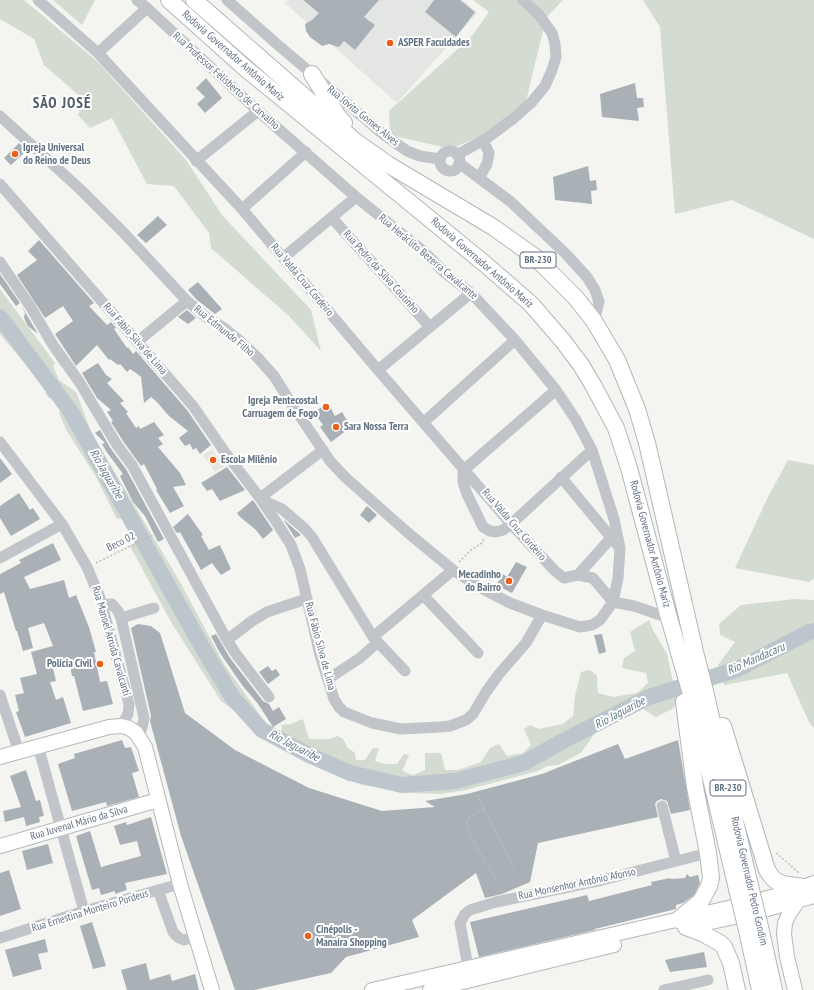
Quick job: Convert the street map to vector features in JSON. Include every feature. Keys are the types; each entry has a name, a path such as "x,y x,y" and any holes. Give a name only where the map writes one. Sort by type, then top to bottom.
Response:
{"highway":[{"name":"Rodovia Governador Antônio Mariz","path":"169,0 251,73 485,264 531,304 563,341 589,378 616,428 629,468 674,637 688,654"},
{"name":"Rodovia Governador Antônio Mariz","path":"194,0 356,141 389,165 493,227 535,256 572,293 594,321 617,360 637,409 647,443 690,628 688,654 697,689"},
{"path":"312,74 337,115 346,125 381,154 389,165"},
{"path":"688,654 697,689 770,876 782,884 806,888"},
{"path":"697,689 695,787 708,853 710,870 709,886 701,901 682,924 702,933 720,943 724,947 731,963 737,990"},
{"name":"Rodovia Governador Pedro Gondim","path":"697,689 744,888 774,990"},
{"name":"Rodovia Governador Pedro Gondim","path":"753,918 760,990"}],"main road":[{"path":"0,757 109,727 121,726 129,728 138,736 145,747 180,884 212,990"},
{"name":"Rua Juvenal Mário da Silva","path":"0,846 158,800"},
{"path":"430,990 682,924 753,918 787,893 806,888"},
{"path":"795,990 787,958 784,934 787,919 806,888"},
{"path":"372,990 471,979"}],"street":[{"name":"Rua Valda Cruz Cordeiro","path":"38,0 98,53 196,161 242,209 378,370 511,524 554,571 560,577 564,578 578,575"},
{"name":"Rua Professor Felisberto de Carvalho","path":"137,0 258,111 356,197"},
{"name":"Rua Jovita Gomes Alves","path":"227,0 383,134 407,151 420,156 440,159"},
{"name":"Rua Jovita Gomes Alves","path":"458,159 450,152 445,153 440,159 442,167 446,170 452,171 457,168 458,159 514,118 531,103 545,86 552,70 556,57 552,33 539,15 523,0"},
{"path":"98,53 147,8"},
{"path":"196,161 258,111"},
{"name":"Rua Edmundo Filho","path":"0,116 86,195 123,232 186,300 206,317 224,328 239,340 258,358 274,376 290,403 324,450 330,461 345,477 407,532 453,570 479,587 510,603 576,626 586,626 597,623 613,602"},
{"path":"479,178 487,164 489,153 483,140"},
{"path":"242,209 306,152"},
{"path":"458,159 479,178 511,202 566,254 587,277 595,290 599,302 594,321"},
{"name":"Rua Fábio Silva de Lima","path":"0,184 193,406 224,451 261,499 291,545 303,580 306,599 320,655 334,699 344,712 372,723 401,729 440,727 466,720 473,714 499,674 526,643 542,615"},
{"path":"283,258 356,197"},
{"name":"Rua Heráclito Bezerra Cavalcante","path":"356,197 422,250 445,273 471,293 515,340 556,390 576,420 592,450 614,519 620,548 618,578 613,602"},
{"name":"Rua Pedro da Silva Coutinho","path":"332,218 430,327"},
{"path":"0,262 30,306 53,345 80,383 117,445 132,465 227,640 269,697"},
{"path":"378,370 471,293"},
{"path":"137,342 186,300"},
{"path":"424,422 515,340"},
{"path":"556,390 465,469 462,476 465,490 483,527 490,531 496,532 503,530 592,450"},
{"name":"Rua Manoel Arruda Cavalcanti","path":"0,442 62,524 87,567 102,605 124,679 129,705 128,714 121,726"},
{"path":"324,450 261,499 282,508 312,537 375,640 405,671"},
{"path":"561,477 620,548"},
{"path":"0,558 62,524"},
{"path":"578,575 611,538"},
{"path":"328,679 360,658 375,640 423,595 453,570"},
{"path":"578,575 588,576 595,579 613,602 644,609 669,618"},
{"path":"423,595 478,653"},
{"path":"227,640 252,621 267,612 306,599"},
{"path":"102,605 112,604 118,610 121,618 144,718 142,728 138,736"},
{"path":"121,618 154,608"},
{"path":"0,695 19,752"},
{"path":"38,746 84,911"},
{"path":"662,806 676,861"},
{"name":"Rua Monsenhor Antônio Afonso","path":"471,979 460,930 460,923 464,914 482,906 602,880 708,853"},
{"name":"Rua Ernestina Monteiro Pordeus","path":"0,938 84,911 180,884"},
{"path":"158,890 173,932 179,938 184,940 196,937"},
{"path":"664,990 708,980"}],"path":[{"path":"453,570 462,558 482,543 484,540 483,527"},
{"name":"Beco 02","path":"87,567 161,531"},
{"path":"477,796 515,870"},
{"path":"484,808 469,817 466,820 466,824 470,837 496,881"},
{"path":"762,854 774,852 781,856 806,888"}],"shaded area":[{"path":"0,0 24,0 98,62 186,160 222,215 311,310 321,351 289,316 211,248 209,233 174,186 147,184 112,118 90,128 78,115 84,100 44,65 34,39 0,19"},
{"path":"53,0 95,0 82,25"},
{"name":"ASPER Faculdades","path":"288,0 463,0 477,13 397,103 285,3"},
{"path":"473,0 563,0 546,18 522,118 451,149 390,135 389,111 471,37 489,12"},
{"path":"643,0 814,0 814,239 732,200 675,214 660,27"},
{"path":"0,289 55,363 53,366 59,380 76,392 92,434 180,582 224,664 267,725 281,735 282,725 291,724 303,719 309,739 330,739 338,736 343,739 348,748 355,753 356,760 365,760 373,748 379,748 375,761 385,764 397,764 404,754 409,755 402,771 413,775 425,770 425,753 441,753 445,770 458,770 481,762 490,748 499,744 507,756 523,753 531,745 524,729 530,725 539,729 563,724 573,716 575,696 581,672 590,670 597,676 598,693 613,697 637,693 648,683 646,673 622,668 624,658 635,651 630,632 649,620 667,654 677,700 674,708 656,717 638,706 600,726 581,753 558,765 547,766 538,771 466,790 440,794 412,793 362,785 296,757 221,701 171,622 130,546 136,542 123,518 117,519 96,477 67,431 59,413 62,409 57,398 49,398 45,393 48,391 0,334"},
{"name":"Escola Milênio","path":"212,449 224,466 215,472 203,455"},
{"path":"788,460 814,465 814,578 809,582 735,568 768,497"},
{"path":"795,599 814,600 814,728 809,722 787,673 724,685 718,665 735,642 720,635 719,624 741,605"}],"building":[{"path":"303,0 379,0 364,17 375,25 355,50 344,41 339,47 329,44 322,46 310,37 306,31 305,24 319,13"},
{"path":"434,0 460,0 475,12 456,37 425,12"},
{"path":"206,78 222,98 205,113 197,104 205,97 196,88"},
{"path":"635,83 637,98 643,98 644,107 637,108 639,121 602,117 600,94"},
{"name":"Igreja Universal do Reino de Deus","path":"19,143 27,150 11,165 4,158"},
{"path":"588,166 590,181 596,180 597,190 591,191 592,204 555,200 553,177"},
{"path":"158,216 167,225 146,243 137,235"},
{"path":"39,240 94,303 89,306 107,325 111,322 127,348 128,347 133,354 136,351 187,410 211,445 200,454 196,448 193,450 190,444 185,446 179,438 188,431 169,416 157,402 151,397 144,403 141,377 130,369 127,372 120,364 118,365 110,359 109,360 97,345 76,366 55,334 73,321 63,306 45,318 17,275 37,260 28,251"},
{"path":"0,274 20,303 16,306 0,284"},
{"path":"198,282 222,309 215,314 197,300 188,290"},
{"path":"21,305 38,334 28,326 24,318 25,313"},
{"path":"187,310 196,318 188,324 178,317"},
{"path":"98,363 106,375 112,379 107,383 124,401 120,403 128,412 126,413 136,428 139,426 140,429 154,422 164,435 158,438 163,444 158,447 180,473 186,485 173,487 184,506 170,513 156,490 157,489 144,464 141,466 111,422 113,421 107,412 111,410 97,398 82,373"},
{"name":"Sara Nossa Terra","path":"328,403 335,416 342,412 351,427 331,442 320,427 323,425 314,412"},
{"path":"100,430 111,449 126,469 164,539 158,542 145,516 133,502 120,476 123,474 102,444 105,443 95,433"},
{"path":"0,458 12,474 0,483"},
{"path":"227,467 245,490 220,501 212,489 207,491 201,483"},
{"path":"19,493 30,510 33,508 40,519 11,536 0,518 0,506"},
{"path":"253,500 273,530 263,539 256,530 237,513"},
{"path":"367,506 377,515 369,523 360,515"},
{"path":"188,514 203,535 201,536 209,550 220,545 231,569 221,575 212,563 201,570 180,532 176,532 173,527"},
{"path":"283,519 300,534 301,535 295,538"},
{"path":"53,543 61,560 24,577 30,589 64,580 69,598 76,595 89,627 96,652 94,652 100,682 107,681 113,704 83,711 74,676 72,676 69,659 52,664 56,681 50,682 56,700 63,697 71,723 25,737 16,712 19,711 15,695 24,693 20,678 37,674 31,652 53,646 44,623 28,628 33,648 23,651 4,592 0,594 0,574 21,563 19,560"},
{"name":"Mecadinho do Bairro","path":"516,562 527,567 512,593 496,585 503,574 507,577"},
{"path":"138,624 151,626 160,633 185,713 235,750 309,788 382,811 435,807 425,801 467,794 542,774 618,744 625,759 678,740 690,810 671,814 667,801 661,799 655,804 658,817 538,843 530,882 502,894 485,898 476,873 412,920 419,937 346,957 331,973 254,990 235,990 181,836 150,721 151,716 131,628"},
{"path":"216,634 230,658 263,701 269,704 273,711 279,707 286,719 273,727 220,653 211,636"},
{"path":"602,634 606,652 599,654 594,635"},
{"path":"268,666 272,671 276,669 280,675 268,684 259,672"},
{"path":"122,740 125,748 131,747 139,771 132,773 139,797 107,806 106,802 72,811 58,764 75,758 74,754"},
{"path":"26,770 36,801 40,800 44,816 39,817 40,822 26,826 24,817 5,822 3,811 21,807 10,776"},
{"path":"151,817 167,874 125,883 127,890 115,894 115,891 101,895 99,888 92,890 76,836 90,831 101,867 141,856 137,841 120,845 114,826 126,822 127,825"},
{"path":"48,844 53,863 27,870 22,851"},
{"path":"9,870 21,909 0,916 0,873"},
{"path":"687,874 690,877 698,875 700,883 694,895 683,903 676,905 676,909 595,930 479,957 470,922 587,895 589,901 652,885 651,882 670,878 685,878"},
{"path":"92,922 106,966 93,969 80,926"},
{"path":"45,939 48,952 38,954 42,969 13,977 5,950"},
{"path":"704,952 707,967 670,972 665,960"},
{"path":"146,963 150,980 170,974 172,981 195,974 199,990 127,990 121,970"}],"waterway":[{"name":"Rio Jaguaribe","path":"0,317 71,412 205,652 233,698 262,730 309,755 350,773 402,785 455,781 524,763 563,741 649,697 738,669 809,632 814,631"}],"place":[{"name":"ASPER Faculdades","path":"390,43"},
{"name":"Igreja Universal do Reino de Deus","path":"15,154"},
{"name":"Igreja Pentecostal Carruagem de Fogo","path":"326,407"},
{"name":"Sara Nossa Terra","path":"336,427"},
{"name":"Escola Milênio","path":"213,460"},
{"name":"Mecadinho do Bairro","path":"509,581"},
{"name":"Polícia Civil","path":"100,664"},
{"name":"Cinépolis - Manaíra Shopping","path":"308,936"}],"district":[{"name":"SÃO JOSÉ","path":"62,104"}],"water label":[{"name":"Rio Mandacaru","path":"756,659"}]}
